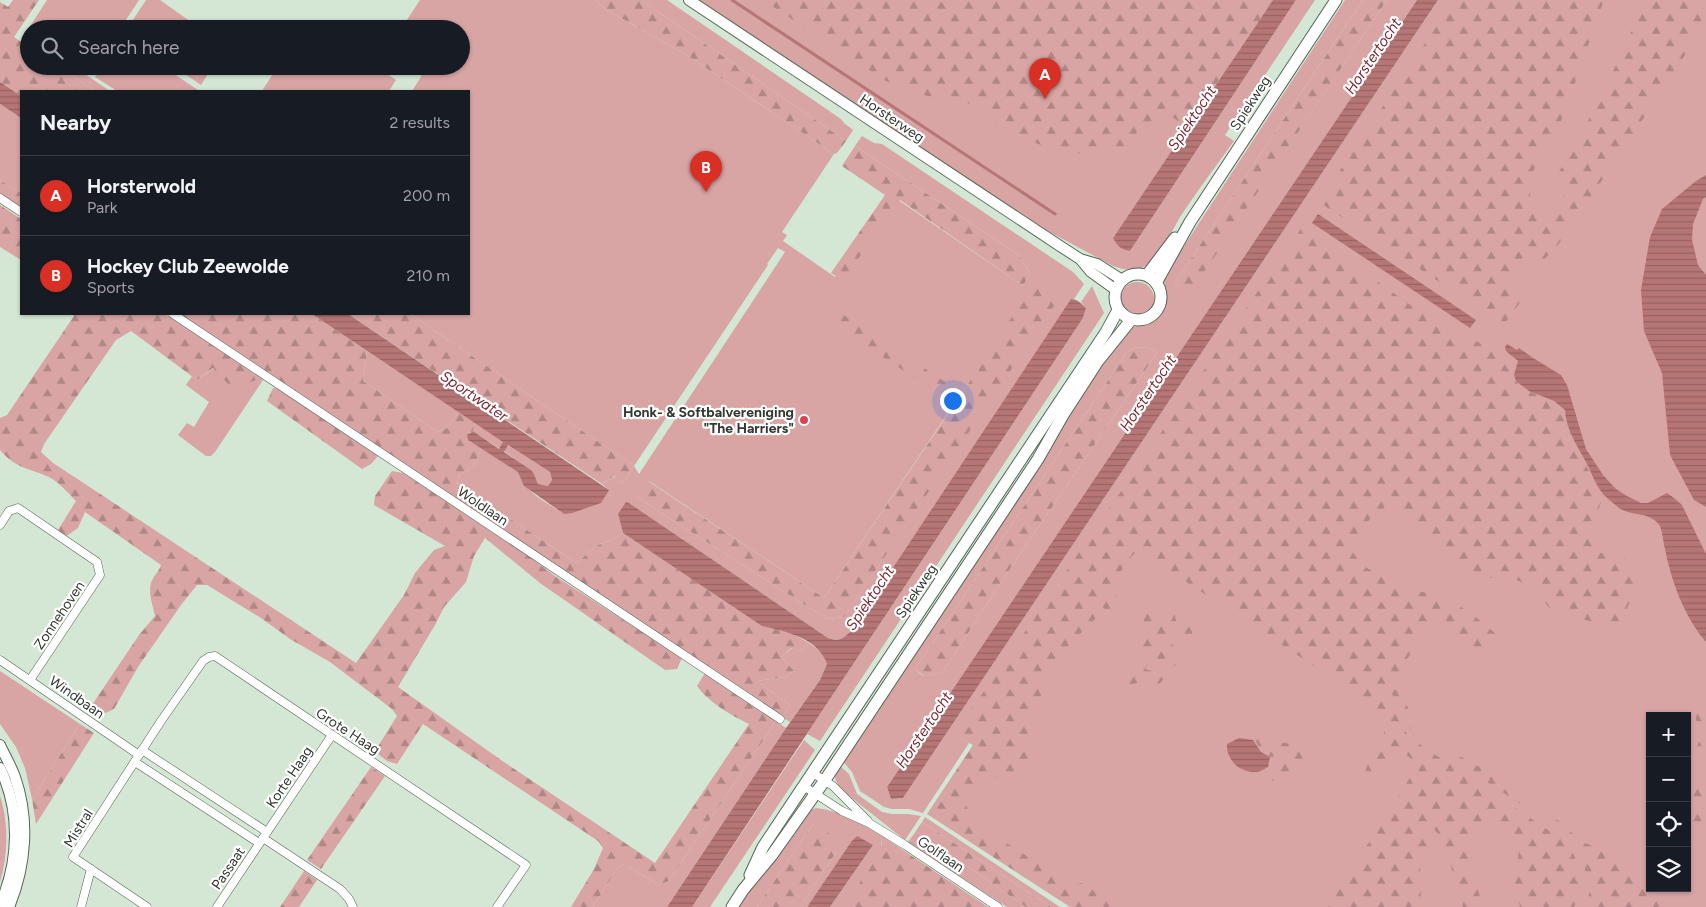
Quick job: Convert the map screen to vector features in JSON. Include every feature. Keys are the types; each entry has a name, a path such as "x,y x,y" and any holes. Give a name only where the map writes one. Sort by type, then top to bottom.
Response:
{"main road":[{"name":"Spiekweg","path":"1156,282 1190,222 1336,0"},
{"name":"Spiekweg","path":"1146,275 1162,253 1190,222"},
{"path":"1130,275 1146,275 1156,282 1161,291 1162,301 1158,311 1150,318 1141,321 1131,320 1118,310 1116,304 1119,285 1130,275"},
{"name":"Spiekweg","path":"743,890 764,847 1106,332 1118,310"},
{"name":"Spiekweg","path":"732,907 815,794 1038,459 1063,415 1098,361 1131,320"}],"street":[{"name":"Horsterweg","path":"689,0 1080,259 1097,264 1119,285"},
{"path":"0,198 20,211"},
{"name":"Woldlaan","path":"174,315 780,719"},
{"name":"Zonnehoven","path":"0,525 9,511 18,508 96,562 100,575 30,680"},
{"name":"Grote Haag","path":"139,755 203,661 214,656 526,864 497,907"},
{"name":"Windbaan","path":"0,660 263,838"},
{"name":"Korte Haag","path":"263,838 332,736"},
{"path":"0,745 15,778 23,818 24,842 21,867 9,907"},
{"name":"Windbaan","path":"139,755 340,889 349,899 352,907"},
{"name":"Mistral","path":"139,755 73,857 147,907"},
{"path":"0,768 5,778 14,812 16,842 7,889 0,905"},
{"name":"Golflaan","path":"814,773 845,797 869,823"},
{"name":"Golflaan","path":"804,787 842,811 869,823 998,907"},
{"name":"Passaat","path":"217,907 263,838"},
{"path":"81,907 91,869"}],"green space":[{"path":"13,0 39,0 25,20 20,20 20,28 14,37 20,41 20,75 71,75 93,90 20,90 20,95 0,82 0,2 8,7"},
{"path":"47,0 139,0 126,20 34,20"},
{"path":"146,0 160,0 188,20 133,20"},
{"path":"420,0 595,0 607,10 688,56 834,154 782,232 787,235 783,241 835,277 891,195 1023,286 1030,274 1019,255 855,146 862,136 874,143 882,144 1073,272 1084,284 1074,299 1071,300 851,631 838,640 828,638 629,503 618,514 623,533 598,545 576,563 457,483 459,475 474,465 481,448 519,472 521,479 531,491 564,514 609,490 602,484 616,476 622,484 634,466 411,315 470,315 470,90 413,90 422,75 470,75 470,20 407,20","holes":["778,248 785,252 639,474 634,466","1034,285 1007,374 844,617 827,619 638,498 649,481 824,598 956,401 948,399 954,388 962,393"]},
{"path":"595,0 641,0 846,141 837,153 834,154 688,56 607,10"},
{"path":"641,0 667,0 841,119 853,130 846,141"},
{"path":"699,0 1258,0 1178,121 1187,128 1113,238 1130,251 1296,0 1315,0 1225,135 1234,141 1186,207 1163,248 1146,266 1132,270 1113,266 1033,223"},
{"path":"763,0 1273,0 1187,128 1166,112 1138,130 1127,149 1107,147 1071,155 1000,131 976,104 949,102 917,93 886,81"},
{"path":"1345,0 1363,0 1174,284 1194,286 1387,0 1417,0 887,787 891,799 903,798 1438,0 1706,0 1706,907 1097,907 968,820 959,806 963,765 973,745 1197,402 955,735 969,743 923,813 909,809 884,807 860,791 852,772 841,759 1105,359 1133,327 1152,323 1161,315 1166,303 1164,281 1167,272","holes":["1137,347 1150,348 1157,353 1012,566 942,673 923,676 915,669 1127,352"]},
{"path":"1363,0 1387,0 1194,287 1174,284"},
{"path":"1454,0 1604,0 1563,117 1531,175 1530,198 1543,228 1570,186 1556,176 1568,158 1603,93 1646,0 1706,0 1706,23 1555,249 1541,262 1522,258 1513,282 1521,301 1505,323 1474,305 1319,202"},
{"path":"71,75 86,75 109,90 93,90"},
{"path":"96,75 176,75 198,90 115,90 95,77"},
{"path":"186,75 207,75 201,85"},
{"path":"272,75 389,75 396,80 390,90 263,90"},
{"path":"0,104 20,117 20,192 0,180"},
{"path":"855,146 1019,255 1030,274 1023,286 900,200 845,277 842,280 831,273 885,195 842,166"},
{"path":"0,180 20,192 20,208 0,195"},
{"path":"0,205 20,218 20,259 0,247"},
{"path":"1302,227 1406,302 1450,331 1486,345 1502,360 1520,386 1541,397 1554,401 1565,410 1574,442 1604,495 1588,536 1600,553 1619,552 1635,568 1640,586 1628,606 1623,621 1603,625 1549,608 1536,588 1509,577 1488,578 1450,559 1386,506 1369,520 1352,551 1362,565 1408,593 1436,591 1472,614 1501,638 1497,652 1473,646 1435,626 1421,636 1394,681 1414,719 1444,748 1475,764 1559,821 1582,842 1601,849 1646,886 1646,892 1652,892 1667,907 1583,907 1588,901 1590,887 1579,849 1570,837 1415,734 1410,729 1388,687 1383,691 1407,734 1412,739 1566,842 1576,859 1580,872 1581,886 1579,896 1574,907 1520,907 1515,884 1519,850 1508,832 1498,822 1479,827 1473,834 1470,843 1471,865 1484,907 1463,907 1443,840 1434,829 1420,862 1421,907 1328,907 1418,765 1400,749 1390,756 1373,779 1360,788 1370,757 1384,738 1384,722 1370,703 1138,550 1124,565 1114,588 1121,611 1114,620 1102,606 1096,618 1067,647 1051,673 1038,702 1025,718 1034,757 1025,772 1003,775 973,785 965,803 973,821 1071,885 1082,883 1119,907 1070,907 927,814 973,745 954,735"},
{"path":"1137,282 1144,283 1149,287 1153,292 1153,306 1149,311 1144,315 1137,316 1130,315 1125,311 1121,306 1120,299 1121,292 1125,287 1130,283"},
{"path":"1033,285 1056,303 844,617 827,619 638,498 648,481 824,598 956,402 948,399 831,324 839,312 962,393"},
{"path":"1092,286 1104,313 820,741 807,734 1083,318 1086,308 1081,302"},
{"path":"167,315 252,371 258,379 244,385 228,384 213,368 197,380 131,331 116,340 44,444 41,452 53,463 356,663 404,595 415,573 434,550 445,546 374,505 375,496 392,471 403,473 518,548 555,576 682,658 677,669 665,670 540,583 485,538 474,556 466,582 444,607 398,687 501,760 655,863 749,724 721,708 702,692 697,686 705,673 776,721 669,881 659,885 624,864 618,867 593,907 571,907 594,869 603,848 598,841 423,724 397,764 387,761 378,754 377,748 397,716 392,709 330,662 290,639 261,618 207,585 197,585 181,605 138,667 114,709 99,716 94,712 92,705 139,635 155,616 150,587 161,565 85,512 78,528 65,537 58,530 76,501 53,479 17,465 0,450 0,418 7,415 74,316"},
{"path":"180,315 313,315 367,351 363,381 438,432 447,428 459,412 475,423 473,431 469,433 468,440 481,448 478,458 474,465 459,475 457,483 576,563 598,545 623,533 762,625 788,631 809,643 801,651 791,648 782,657 794,671 786,677 757,681 790,705 782,717"},
{"path":"349,315 411,315 634,466 622,484 615,476 602,484"},
{"path":"1137,347 1150,348 1157,353 1012,566 942,673 924,676 915,669 1127,352"},
{"path":"367,351 459,412 447,428 438,432 363,381"},
{"path":"214,368 258,379 252,371 263,380 215,452 211,456 206,456 178,435 187,423 194,427 209,402 186,385 192,376 197,380"},
{"path":"273,388 280,389 378,456 371,464 362,469 267,401"},
{"path":"475,423 504,442 500,449 473,431"},
{"path":"508,445 550,472 552,480 548,486 538,484 534,474 504,451"},
{"path":"1147,606 1160,611 1168,609 1174,611 1177,625 1187,621 1194,627 1191,636 1174,638 1171,643 1182,659 1175,666 1167,660 1151,658 1145,669 1155,672 1164,679 1155,688 1138,682 1131,686 1124,681 1127,673 1141,660 1134,649 1144,621 1142,617"},
{"path":"809,643 824,654 827,664 820,680 790,722 782,717 790,705 757,681 786,677 794,671 782,657 792,648 801,651"},
{"path":"0,671 80,724 32,799 25,768 16,747 0,724"},
{"path":"1694,696 1701,702 1706,711 1706,760 1699,762 1695,750 1701,738 1690,697"},
{"path":"776,721 786,728 667,907 593,907 618,867 624,864 659,885 669,881"},
{"path":"80,724 94,733 36,824 32,799"},
{"path":"1268,734 1279,742 1302,749 1303,766 1290,780 1278,782 1272,780 1279,761 1275,756 1270,757 1261,752 1255,739"},
{"path":"804,740 815,750 710,907 692,907"},
{"path":"839,765 849,774 857,794 882,812 921,816 905,840 843,791 835,778"},
{"path":"371,767 385,776 321,869 307,860"},
{"path":"1706,769 1706,846 1703,845 1691,822 1691,785"},
{"path":"0,796 5,817 6,850 0,882"},
{"path":"816,808 842,815 882,836 881,845 974,907 830,907 873,845 851,842 807,907 800,907 837,851 813,824 757,907 738,907 752,885 808,811"},
{"path":"925,817 1060,907 1051,907 922,822"},
{"path":"922,822 1051,907 1026,907 916,831"},
{"path":"813,824 839,839 837,851 800,907 757,907"},
{"path":"916,831 1026,907 1007,907 908,842"},
{"path":"882,836 988,907 843,907 881,852"},
{"path":"304,871 317,880 299,907 280,907"}],"shaded area":[{"path":"1273,0 1296,0 1130,251 1118,246 1113,238"},
{"path":"1417,0 1438,0 903,798 891,799 887,787"},
{"path":"0,82 20,95 20,117 0,104"},
{"path":"1706,175 1706,197 1703,199 1693,224 1692,240 1698,265 1706,275 1706,507 1694,500 1670,455 1662,373 1644,331 1641,290 1650,237 1662,209"},
{"path":"1318,214 1476,320 1470,328 1312,223"},
{"path":"1071,299 1081,303 1086,308 1083,318 692,907 667,907 820,680 827,664 823,655 809,642 791,634 762,626 623,533 618,514 626,502 629,503 828,638 841,639 851,631"},
{"path":"313,315 349,315 609,490 601,503 564,514 524,486 518,472 468,440 467,435 473,431 499,449 503,442","holes":["508,445 550,472 552,480 548,486 538,484 531,470 504,452"]},
{"path":"1507,344 1517,350 1519,348 1561,375 1567,385 1586,449 1603,475 1616,489 1641,503 1648,503 1667,493 1682,505 1706,554 1706,642 1691,621 1680,598 1671,574 1660,526 1651,518 1624,511 1604,495 1596,484 1573,438 1565,410 1554,401 1529,391 1516,381 1514,375 1518,361 1506,351 1505,347"},
{"path":"1239,738 1253,740 1261,752 1270,757 1268,767 1259,772 1250,772 1235,764 1227,750 1227,744"},
{"path":"857,836 873,845 830,907 807,907 851,842"}],"waterway":[{"path":"732,0 1055,214"}],"place":[{"name":"Horsterwold","path":"1045,99"},
{"name":"Hockey Club Zeewolde","path":"706,192"},
{"name":"Honk- & Softbalvereniging \"The Harriers\"","path":"804,420"}],"water label":[{"name":"Horstertocht","path":"1373,56"},
{"name":"Spiektocht","path":"1192,118"},
{"name":"Horstertocht","path":"1148,393"},
{"name":"Sportwater","path":"474,396"},
{"name":"Spiektocht","path":"870,598"},
{"name":"Horstertocht","path":"924,730"}]}
